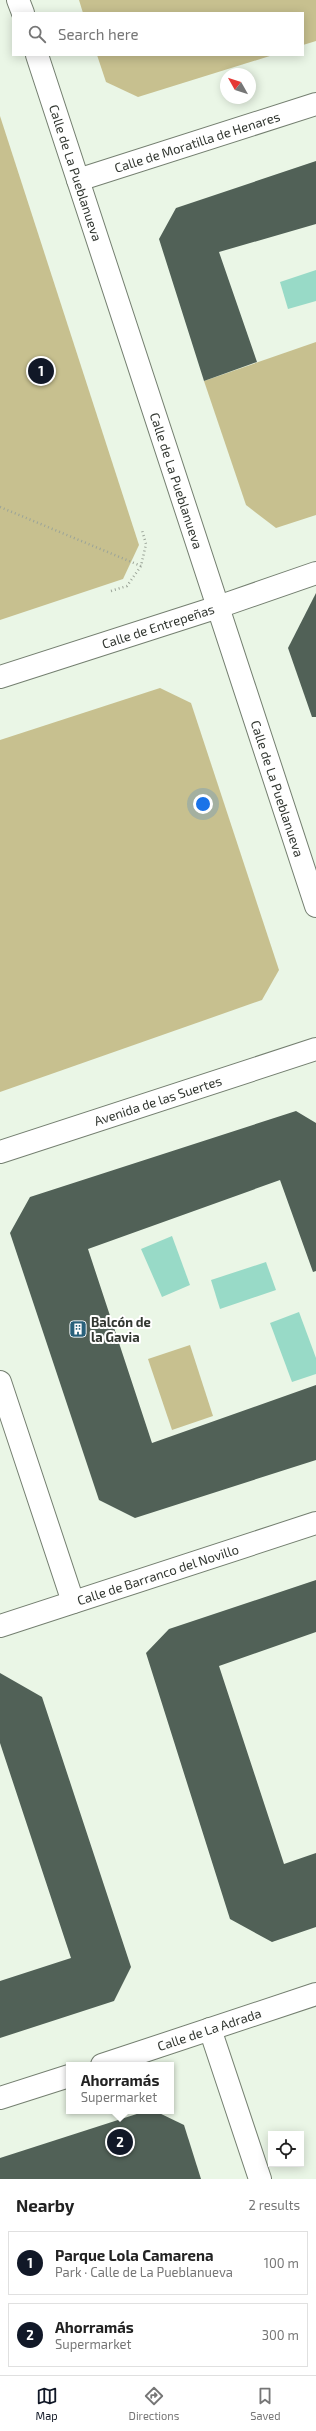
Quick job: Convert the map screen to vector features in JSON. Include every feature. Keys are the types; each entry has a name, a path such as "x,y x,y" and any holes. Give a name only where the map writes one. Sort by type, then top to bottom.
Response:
{"street":[{"path":"18,0 23,12"},
{"name":"Calle de La Pueblanueva","path":"37,56 316,906"},
{"name":"Calle de Moratilla de Henares","path":"78,180 316,104"},
{"name":"Calle de Entrepeñas","path":"0,678 218,607 316,572"},
{"name":"Avenida de las Suertes","path":"0,1152 316,1049"},
{"path":"0,1382 73,1602"},
{"name":"Calle de Barranco del Novillo","path":"0,1626 316,1522"},
{"name":"Calle de La Adrada","path":"111,2062 316,1994"},
{"path":"210,2029 260,2179"},
{"path":"0,2098 66,2077"}],"path":[{"path":"0,507 141,566"},
{"path":"111,591 127,586 141,566 146,544 142,530"}],"shaded area":[{"path":"79,0 316,0 316,41 304,45 304,12 83,12"},
{"path":"97,56 270,56 231,68 220,68 220,71 138,97 106,82"},
{"path":"0,116 139,545 123,579 0,620"},
{"path":"316,342 316,515 276,528 246,505 204,381"},
{"path":"160,688 191,703 279,970 262,1000 0,1092 0,740"},
{"path":"190,1345 213,1416 172,1430 148,1359"}],"water":[{"path":"316,270 316,301 288,309 280,282"},
{"path":"172,1236 190,1285 162,1297 141,1249"},
{"path":"266,1262 276,1290 220,1309 211,1280"},
{"path":"299,1312 316,1358 316,1374 292,1382 270,1323"}],"building":[{"path":"316,161 316,224 219,252 257,362 204,381 159,239 176,208"},
{"path":"316,593 316,717 312,717 288,648"},
{"name":"Balcón de la Gavia","path":"296,1111 316,1123 316,1271 313,1272 280,1180 88,1249 152,1443 316,1385 316,1460 135,1518 99,1500 10,1233 30,1197"},
{"path":"316,1580 316,1632 219,1666 284,1864 316,1853 316,1927 272,1942 230,1919 146,1653 169,1629"},
{"path":"0,1673 42,1697 131,1967 114,2001 0,2038 0,1981 71,1958 0,1743"},
{"path":"137,2114 161,2114 184,2125 201,2179 0,2179 0,2158"}],"place":[{"name":"Parque Lola Camarena","path":"41,371"},
{"name":"Balcón de la Gavia","path":"78,1329"},
{"name":"Ahorramás","path":"120,2142"}]}
